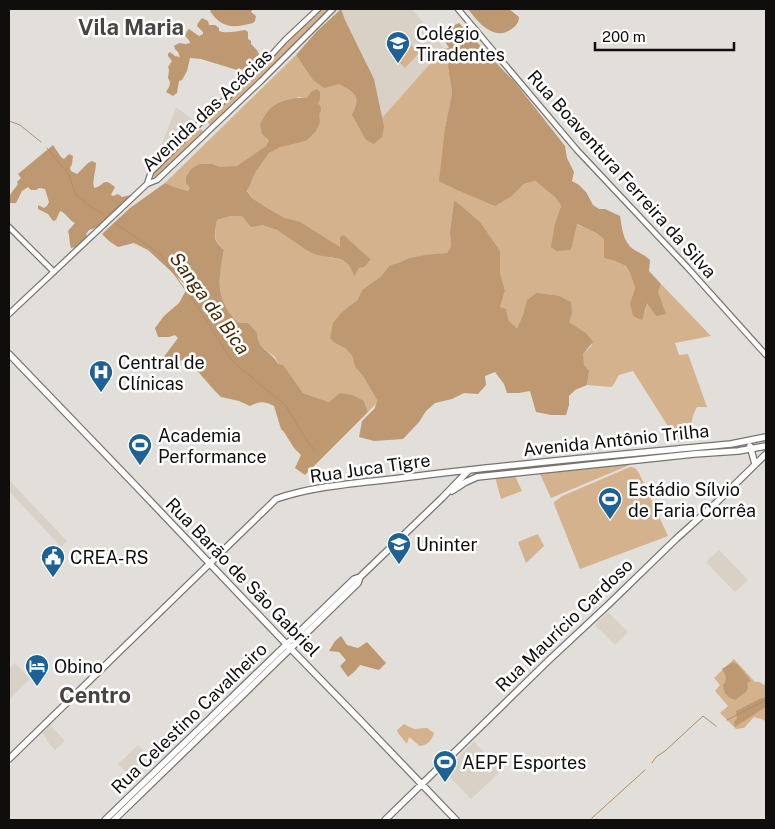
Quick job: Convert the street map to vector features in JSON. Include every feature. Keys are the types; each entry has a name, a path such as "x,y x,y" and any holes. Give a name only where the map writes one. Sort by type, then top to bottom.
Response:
{"main road":[{"name":"Rua Barão de São Gabriel","path":"9,354 456,820"},
{"name":"Avenida Antônio Trilha","path":"469,470 731,444 766,437"},
{"path":"749,441 755,464"},
{"name":"Avenida Antônio Trilha","path":"493,476 766,446"},
{"name":"Rua Maurício Cardoso","path":"385,820 548,661 766,454"},
{"name":"Rua Juca Tigre","path":"210,563 276,499 334,486 469,470"},
{"name":"Rua Celestino Cavalheiro","path":"114,820 289,647 358,583 360,577 469,470"},
{"name":"Rua Celestino Cavalheiro","path":"442,498 466,482 477,478 493,476"},
{"path":"9,759 210,563"},
{"name":"Rua Celestino Cavalheiro","path":"105,820 275,655 289,647"}],"street":[{"name":"Avenida das Acácias","path":"147,184 151,172 318,9"},
{"name":"Avenida das Acácias","path":"147,184 157,180 164,174 262,81 333,9"},
{"name":"Rua Boaventura Ferreira da Silva","path":"458,9 577,150 687,267 766,355"},
{"path":"9,314 147,184"},
{"path":"9,227 54,272"}],"shaded area":[{"path":"212,9 253,9 251,12 256,16 255,21 246,25 228,26 214,17 210,11"},
{"path":"321,9 328,11 211,126 207,122"},
{"name":"Colégio Tiradentes","path":"341,9 412,9 444,48 382,118 374,79"},
{"path":"341,9 374,79 384,126 382,137 374,144 366,140 352,115 356,103 353,93 339,84 324,88 312,79 296,55 317,31"},
{"path":"468,9 509,9 519,19 512,29 504,33 498,33 481,24"},
{"path":"202,18 208,21 209,25 215,25 222,32 245,30 248,32 248,39 259,54 249,69 237,70 201,59 190,58 187,71 182,80 179,81 177,93 173,96 166,92 170,84 168,67 172,61 168,54 170,52 180,57 174,46 179,43 190,43 185,36 189,29 199,36 203,34 197,26"},
{"path":"459,23 514,81 565,146 567,158 574,172 572,181 586,192 593,205 620,216 627,243 650,260 649,271 661,284 658,292 666,314 656,316 647,303 642,320 633,316 630,303 635,288 630,273 626,266 604,258 604,239 596,233 577,224 571,250 557,251 551,247 555,223 561,206 555,197 535,181 524,184 512,196 495,206 439,181 445,128 452,93 448,67 449,48 446,43 449,28"},
{"path":"410,44 419,53 405,68 396,59"},
{"path":"444,48 449,48 448,67 452,93 445,128 512,196 524,184 535,181 555,197 561,206 555,223 571,250 576,224 596,233 604,239 604,258 626,266 630,273 635,288 630,303 645,312 647,302 658,292 661,284 711,336 675,343 679,355 688,354 707,407 697,407 693,416 693,441 678,442 633,371 619,375 612,387 587,385 589,371 583,365 583,354 592,345 586,333 568,322 572,314 528,300 517,328 509,321 506,310 500,307 505,291 500,272 500,251 454,200 450,232 451,246 447,253 409,258 390,265 380,277 362,290 357,300 342,312 338,318 335,343 346,349 352,356 355,367 363,376 377,400 376,404 368,412 364,401 329,402 303,393 278,364 275,357 262,347 232,317 223,302 220,288 220,271 224,250 216,240 217,220 231,216 242,216 277,230 306,250 345,260 354,276 359,268 371,261 344,235 340,248 300,223 285,218 267,208 252,198 247,190 259,165 269,153 281,146 306,141 319,115 318,104 307,98 298,97 266,146 237,167 220,167 213,164 186,183 190,188 188,191 165,183 296,55 312,79 335,83 352,90 356,95 357,106 384,126 382,118"},
{"path":"317,89 320,92 318,104 321,110 319,115 320,122 316,131 306,141 280,147 269,153 256,171 247,191 252,198 267,208 285,218 300,222 340,247 340,237 344,235 371,260 364,267 359,268 354,277 350,266 341,259 317,255 306,250 277,230 262,225 251,227 242,216 231,216 217,220 215,233 217,243 224,250 220,271 222,297 225,306 238,323 248,323 257,333 262,347 278,364 283,365 303,393 329,402 340,393 352,395 364,401 368,412 305,475 295,468 301,455 281,429 274,406 262,402 250,406 239,401 221,397 187,359 170,365 163,358 178,338 175,335 158,337 155,328 164,316 179,303 188,287 148,250 134,243 118,247 102,234 130,208 165,183 188,191 190,188 186,183 186,177 191,169 200,164 213,164 220,167 237,166 266,146 269,140 262,134 260,124 269,110 286,100 307,98 311,92"},
{"path":"176,108 193,120 156,159"},
{"path":"200,129 204,132 156,178 151,174"},
{"path":"53,145 64,159 69,154 73,156 70,168 71,171 77,174 88,163 92,161 96,163 94,188 108,182 115,187 111,195 118,194 122,197 131,195 100,226 89,230 86,234 87,236 76,247 71,248 68,231 75,223 60,211 56,220 53,221 48,214 38,209 38,205 44,208 49,202 45,189 31,190 28,187 22,191 16,203 9,203 11,194 21,178 18,174"},
{"path":"454,200 480,222 500,251 500,272 505,291 500,307 506,309 509,321 517,328 527,300 537,293 559,296 571,302 572,314 569,322 586,333 593,342 583,354 584,365 589,371 587,385 575,390 569,396 566,415 551,415 536,412 530,391 507,393 504,384 495,372 485,376 486,385 478,394 464,393 452,399 435,403 403,439 374,441 359,437 362,421 375,408 377,400 363,376 355,367 352,356 346,349 330,338 333,323 342,312 357,300 362,290 380,277 390,265 409,258 447,253 451,246 450,232"},
{"path":"632,464 551,498 540,474"},
{"name":"Estádio Sílvio de Faria Corrêa","path":"630,467 635,468 639,473 668,536 580,569 554,502 560,497"},
{"path":"515,476 522,491 501,499 495,477"},
{"path":"9,480 67,541 61,547 9,491"},
{"path":"538,534 544,546 526,563 518,542"},
{"path":"719,550 748,580 735,592 706,562"},
{"path":"608,612 628,632 615,645 595,625"},
{"path":"341,636 347,645 358,648 367,642 386,663 379,670 360,665 348,677 340,666 346,660 339,652 329,651 335,641"},
{"path":"734,659 755,682 760,682 763,685 766,683 766,722 754,717 744,728 736,729 720,713 728,706 715,691 720,685 714,678"},
{"path":"733,662 738,665 751,681 747,683 748,688 746,692 735,700 724,691 723,685 726,677 722,669"},
{"path":"15,663 30,679 9,699 9,669"},
{"path":"766,697 766,706 764,708 735,727 736,711"},
{"path":"404,724 414,729 427,728 434,733 433,736 425,745 420,746 409,737 407,744 397,730"},
{"path":"50,725 65,741 55,750 42,733"},
{"path":"474,742 502,770 471,799 444,771"},
{"path":"138,745 146,753 142,757 144,759 128,774 118,764"}],"waterway":[{"name":"Sanga da Bica","path":"9,121 20,125 41,142"},
{"name":"Sanga da Bica","path":"47,148 69,175 75,194 103,214"},
{"name":"Sanga da Bica","path":"115,223 160,254 201,312 232,361 286,406 315,451"},
{"path":"727,720 766,700"},
{"path":"652,763 656,757 703,716 716,726"},
{"path":"592,818 645,770"}],"place":[{"name":"Colégio Tiradentes","path":"398,64"},
{"name":"Central de Clínicas","path":"101,393"},
{"name":"Academia Performance","path":"140,466"},
{"name":"Estádio Sílvio de Faria Corrêa","path":"610,520"},
{"name":"Uninter","path":"399,565"},
{"name":"CREA-RS","path":"53,578"},
{"name":"Obino","path":"37,687"},
{"name":"AEPF Esportes","path":"445,783"}],"district":[{"name":"Vila Maria","path":"131,27"},
{"name":"Centro","path":"95,695"}]}
